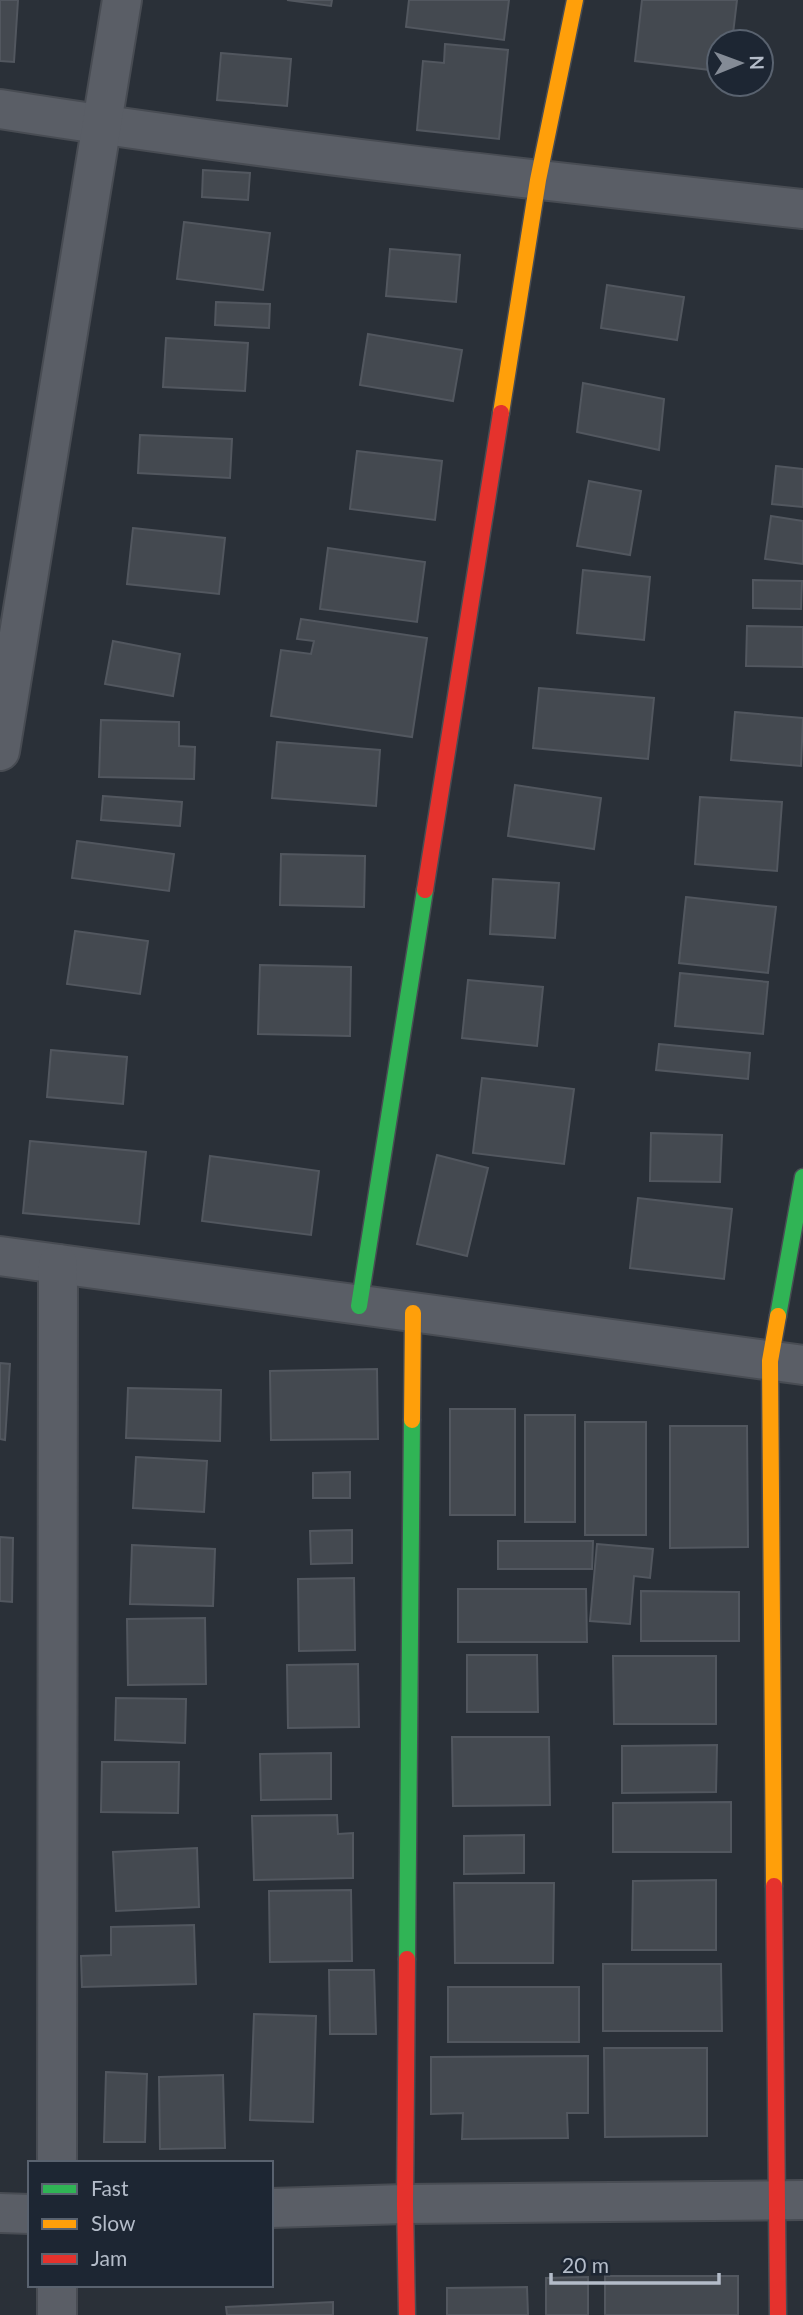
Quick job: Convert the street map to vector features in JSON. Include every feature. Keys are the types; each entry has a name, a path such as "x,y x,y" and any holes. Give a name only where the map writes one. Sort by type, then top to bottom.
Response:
{"street":[{"path":"0,751 122,0"},
{"path":"359,1306 538,180 575,0"},
{"path":"0,109 102,125 538,180 803,209"},
{"path":"778,2315 790,2200 786,1363 803,1177"},
{"path":"0,1256 786,1363"},
{"path":"57,2161 58,1264"},
{"path":"407,2315 405,2204 413,1313"},
{"path":"273,2208 790,2200"},
{"path":"0,2213 28,2214"},
{"path":"57,2287 57,2315"}],"building":[{"path":"0,0 18,0 14,62 0,61"},
{"path":"287,0 332,0 331,6"},
{"path":"409,0 509,0 504,40 406,27"},
{"path":"642,0 737,0 734,28 705,28 705,69 635,61"},
{"path":"445,44 508,50 499,139 417,130 423,61 444,63"},
{"path":"221,53 291,59 287,106 217,100"},
{"path":"203,170 250,173 248,200 202,197"},
{"path":"184,222 270,233 263,290 177,279"},
{"path":"390,249 460,255 456,302 386,296"},
{"path":"607,285 684,297 677,340 601,328"},
{"path":"216,302 270,304 269,328 215,325"},
{"path":"368,334 462,350 453,401 360,385"},
{"path":"166,338 248,343 245,391 163,387"},
{"path":"583,383 664,399 659,450 577,432"},
{"path":"140,435 232,439 230,478 138,473"},
{"path":"357,451 442,461 435,520 350,509"},
{"path":"776,466 803,469 803,507 772,504"},
{"path":"589,481 641,491 630,555 577,546"},
{"path":"771,516 803,521 803,564 765,559"},
{"path":"133,528 225,538 219,594 127,584"},
{"path":"328,548 425,562 417,622 320,609"},
{"path":"583,570 650,577 644,640 577,633"},
{"path":"753,580 802,581 801,609 753,608"},
{"path":"301,619 427,638 412,737 271,716 281,650 311,654 314,641 297,639"},
{"path":"747,626 803,627 803,667 746,666"},
{"path":"113,641 180,654 173,696 105,684"},
{"path":"539,688 654,698 648,759 533,748"},
{"path":"735,712 803,718 801,766 731,760"},
{"path":"101,720 179,722 179,746 195,747 194,779 99,777"},
{"path":"277,742 380,750 376,806 272,798"},
{"path":"515,785 601,798 594,849 508,836"},
{"path":"103,796 182,802 180,826 101,820"},
{"path":"700,797 782,802 777,871 695,864"},
{"path":"77,841 174,854 169,891 72,878"},
{"path":"281,854 365,856 364,907 280,905"},
{"path":"493,879 559,883 555,938 490,934"},
{"path":"686,897 776,907 768,973 679,963"},
{"path":"75,931 148,941 140,994 67,984"},
{"path":"260,965 351,967 350,1036 258,1034"},
{"path":"680,973 768,982 763,1034 675,1026"},
{"path":"468,980 543,987 537,1046 462,1038"},
{"path":"659,1044 750,1053 748,1079 656,1070"},
{"path":"51,1050 127,1057 123,1104 47,1097"},
{"path":"482,1078 574,1089 564,1164 473,1153"},
{"path":"651,1133 722,1135 720,1182 650,1181"},
{"path":"30,1141 146,1152 139,1224 23,1213"},
{"path":"437,1155 488,1168 467,1256 417,1244"},
{"path":"210,1156 319,1171 311,1235 202,1221"},
{"path":"638,1198 732,1209 724,1279 630,1268"},
{"path":"0,1363 10,1364 5,1440 0,1439"},
{"path":"377,1369 378,1439 271,1440 270,1371"},
{"path":"128,1388 221,1390 220,1441 126,1438"},
{"path":"450,1409 515,1409 515,1515 450,1515"},
{"path":"525,1415 575,1415 575,1522 525,1522"},
{"path":"585,1422 646,1422 646,1535 585,1535"},
{"path":"670,1426 747,1426 748,1547 670,1548"},
{"path":"136,1457 207,1461 204,1512 133,1508"},
{"path":"350,1472 350,1498 313,1498 313,1473"},
{"path":"352,1530 352,1563 311,1564 310,1531"},
{"path":"0,1537 13,1538 12,1602 0,1601"},
{"path":"498,1541 593,1541 592,1569 498,1569"},
{"path":"597,1544 653,1549 650,1578 634,1576 630,1624 590,1621"},
{"path":"132,1545 215,1549 213,1606 130,1604"},
{"path":"354,1578 355,1650 299,1651 298,1579"},
{"path":"458,1589 586,1589 587,1642 458,1642"},
{"path":"641,1591 739,1592 739,1641 641,1641"},
{"path":"205,1618 206,1684 128,1685 127,1619"},
{"path":"467,1655 537,1655 538,1712 467,1712"},
{"path":"613,1656 716,1656 716,1724 614,1724"},
{"path":"358,1664 359,1727 288,1728 287,1665"},
{"path":"116,1698 186,1699 185,1743 115,1740"},
{"path":"452,1737 549,1737 550,1805 453,1806"},
{"path":"717,1745 716,1792 622,1793 622,1746"},
{"path":"331,1753 331,1799 261,1800 260,1754"},
{"path":"102,1762 179,1762 178,1813 101,1812"},
{"path":"731,1802 731,1852 613,1852 613,1803"},
{"path":"337,1815 338,1834 353,1833 353,1878 254,1880 252,1816"},
{"path":"524,1835 524,1873 464,1874 464,1836"},
{"path":"197,1848 199,1907 116,1911 113,1852"},
{"path":"716,1880 716,1950 632,1950 633,1881"},
{"path":"454,1883 554,1883 553,1963 455,1963"},
{"path":"351,1890 352,1961 270,1962 269,1891"},
{"path":"194,1925 196,1984 82,1987 81,1956 111,1955 111,1927"},
{"path":"603,1964 721,1964 722,2031 603,2031"},
{"path":"329,1970 374,1970 376,2034 330,2034"},
{"path":"448,1987 579,1987 579,2042 448,2042"},
{"path":"254,2014 316,2016 313,2122 250,2120"},
{"path":"604,2048 707,2048 707,2136 605,2137"},
{"path":"588,2056 588,2113 567,2113 568,2138 462,2139 463,2113 431,2114 431,2057"},
{"path":"106,2072 147,2074 145,2142 104,2142"},
{"path":"223,2075 225,2148 160,2149 159,2077"},
{"path":"605,2276 738,2276 738,2315 605,2315"},
{"path":"588,2277 588,2315 546,2315 546,2278"},
{"path":"527,2287 528,2315 447,2315 447,2288"},
{"path":"333,2302 333,2315 227,2315 226,2307"}],"traffic: fast":[{"path":"359,1306 425,890"},
{"path":"778,1316 803,1177"},
{"path":"407,1959 412,1420"}],"traffic: slow":[{"path":"501,413 538,180 575,0"},
{"path":"412,1420 413,1313"},
{"path":"774,1886 770,1361 778,1316"}],"traffic: jam":[{"path":"425,890 501,413"},
{"path":"774,1886 778,2315"},
{"path":"407,1959 407,2315"}]}
